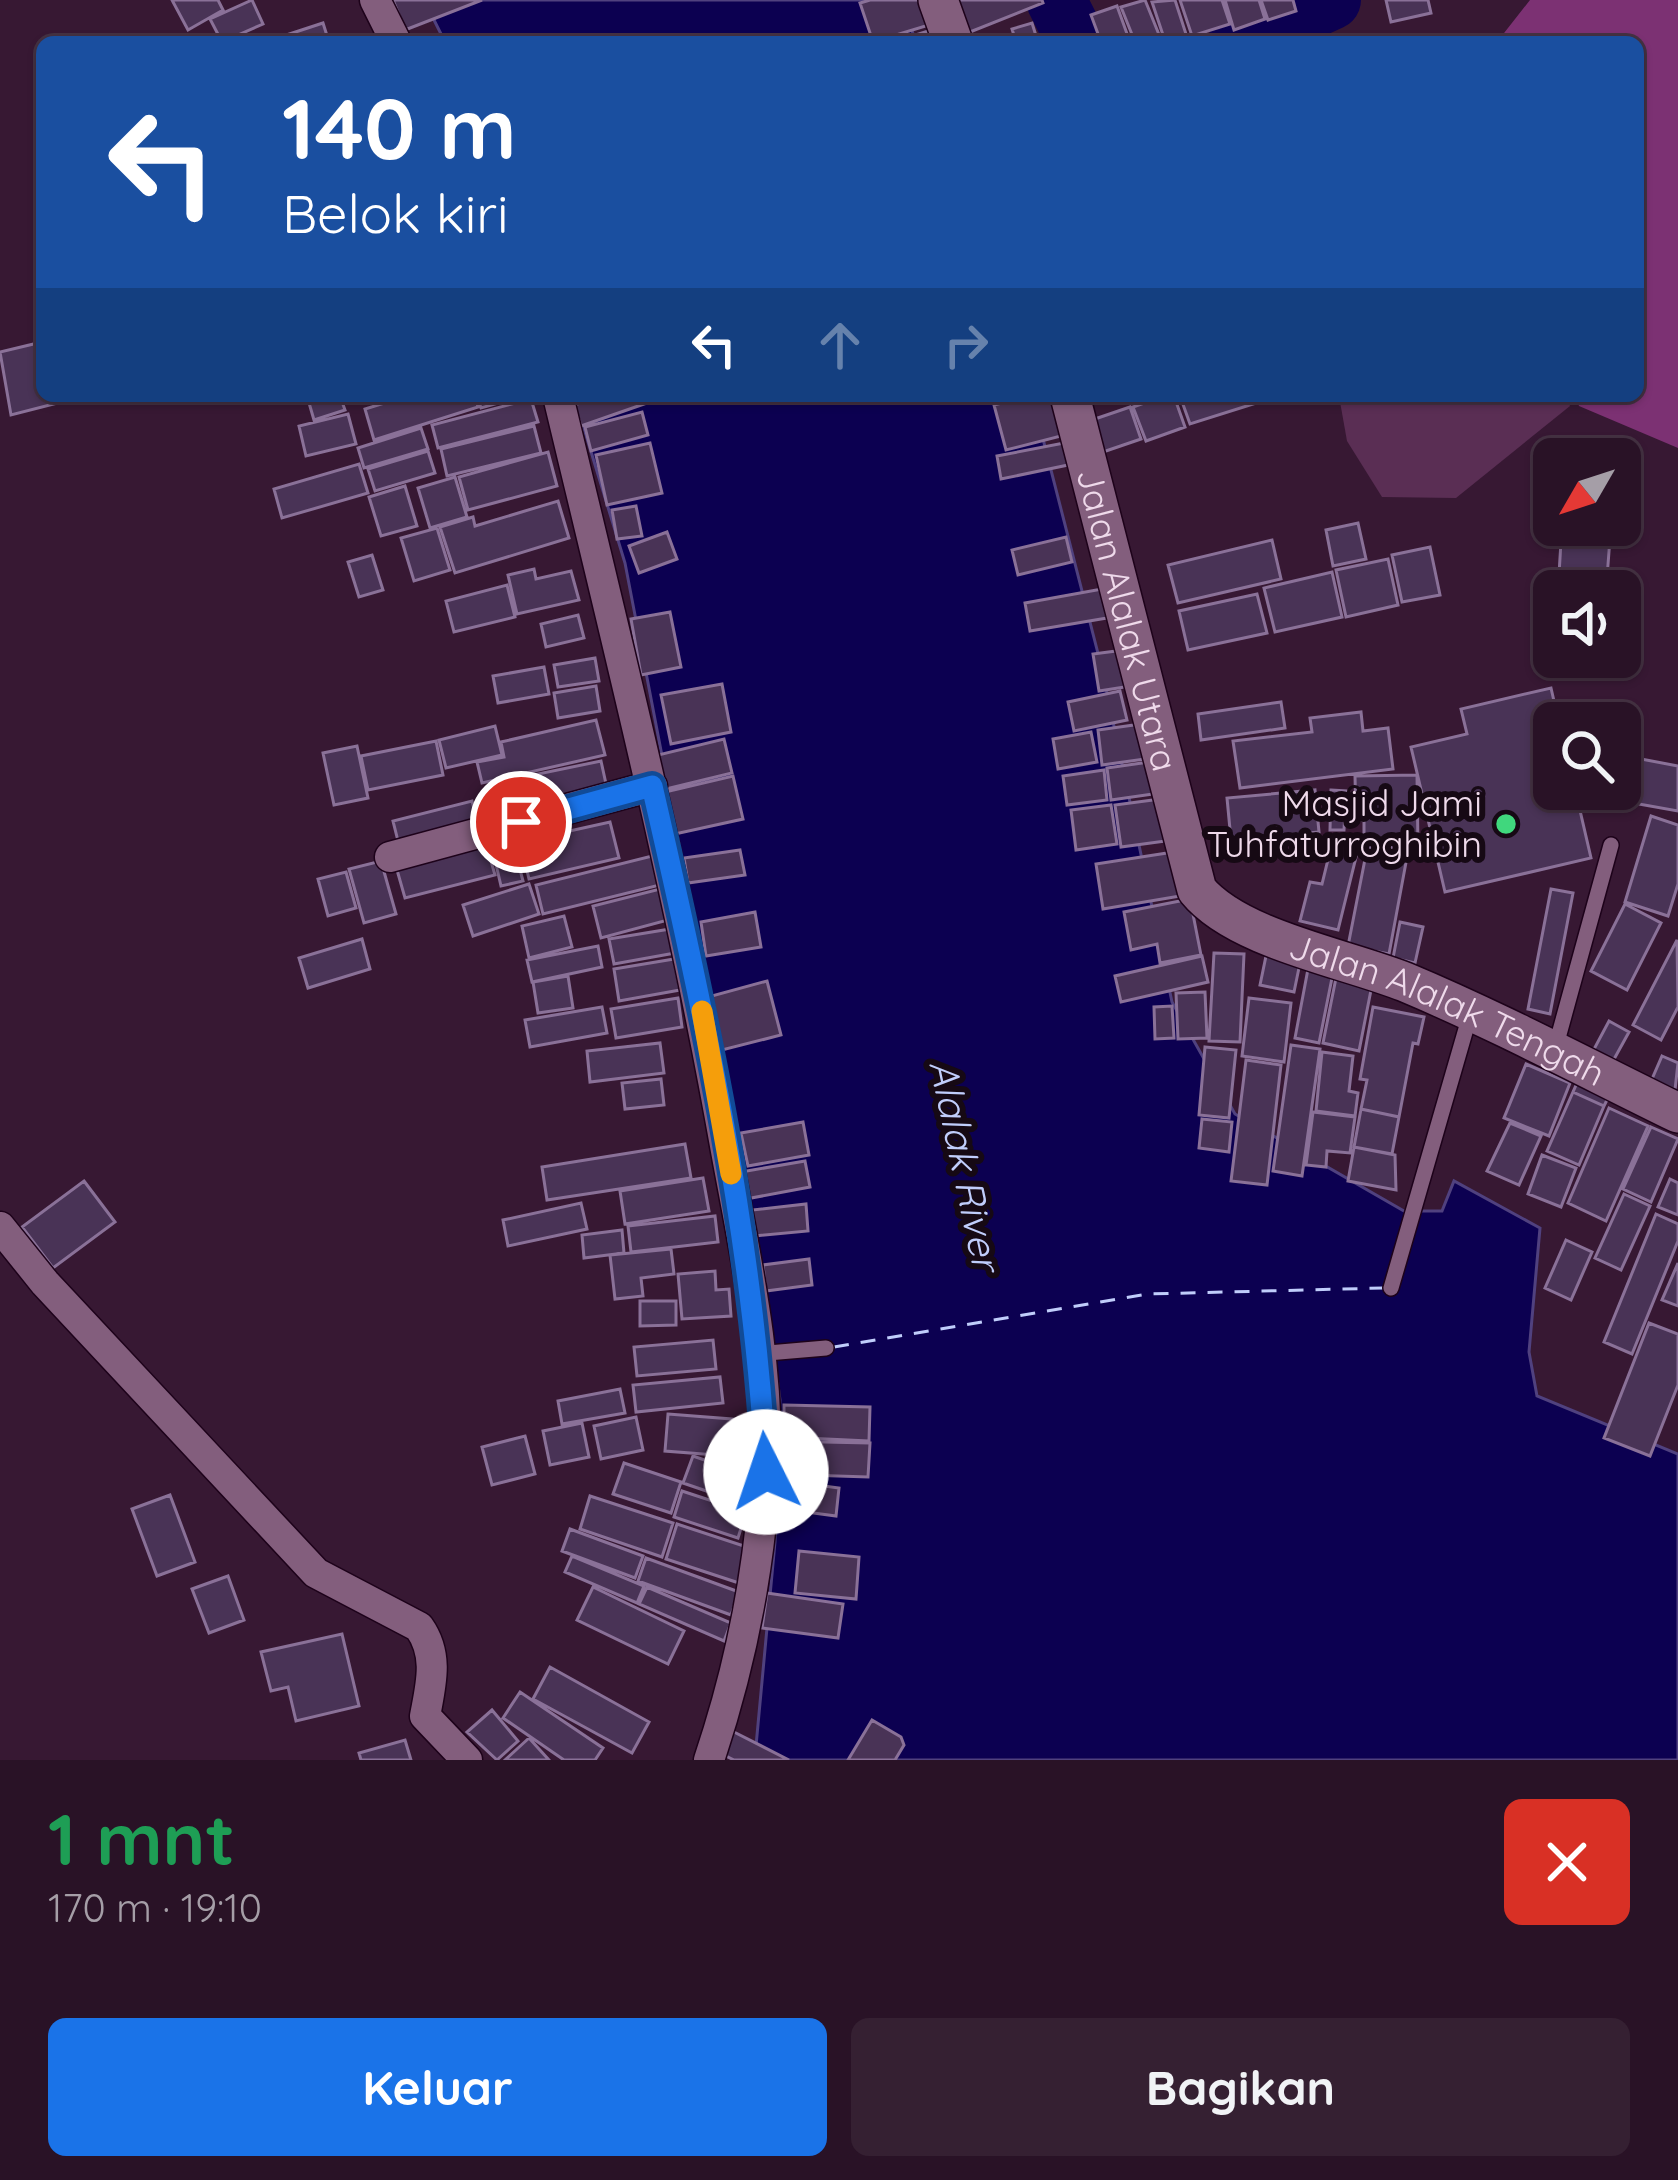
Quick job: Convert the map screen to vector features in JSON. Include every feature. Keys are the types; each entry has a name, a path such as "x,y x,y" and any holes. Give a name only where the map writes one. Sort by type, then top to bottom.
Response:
{"street":[{"path":"375,0 394,36"},
{"path":"938,0 951,36"},
{"path":"558,402 698,993 758,1354 766,1472 755,1574 736,1681 709,1760"},
{"name":"Jalan Alalak Utara","path":"1072,402 1197,890 1214,907"},
{"path":"390,857 652,786"},
{"name":"Jalan Alalak Tengah","path":"1214,907 1471,1013 1678,1113"},
{"path":"0,1227 316,1573 419,1627 430,1642 433,1671 425,1716 467,1760"}],"lane":[{"path":"1554,1052 1611,845"},
{"path":"1391,1288 1471,1013"},
{"path":"758,1354 826,1348"}],"shaded area":[{"path":"1530,0 1678,0 1678,448 1577,402 1644,402 1644,36 1502,36"},
{"path":"1340,402 1568,402 1570,406 1456,498 1382,497 1347,441"}],"water":[{"path":"424,0 901,0 914,36 442,36"},
{"name":"Alalak River","path":"576,402 1034,402 1102,669 1172,1002 1235,1114 1404,1211 1442,1211 1454,1181 1540,1228 1529,1352 1537,1396 1678,1454 1678,1760 749,1760 756,1746 775,1542 780,1400 767,1303 625,563"}],"building":[{"path":"172,0 218,0 223,10 188,30"},
{"path":"252,0 263,24 236,36 219,36 210,19"},
{"path":"393,0 482,0 405,30"},
{"path":"921,0 929,25 893,36 871,36 860,3"},
{"path":"952,0 1042,0 1043,3 965,34"},
{"path":"1145,0 1160,36 1133,36 1121,7"},
{"path":"1175,0 1186,34 1163,36 1152,2"},
{"path":"1180,0 1222,0 1230,24 1192,36"},
{"path":"1225,0 1259,0 1265,19 1234,30"},
{"path":"1261,0 1293,0 1296,11 1268,20"},
{"path":"1386,0 1428,0 1431,13 1391,22"},
{"path":"1117,6 1128,36 1099,36 1091,15"},
{"path":"323,23 327,36 283,36"},
{"path":"1032,23 1036,36 1014,36 1012,29"},
{"path":"36,343 36,402 62,402 11,415 0,352"},
{"path":"309,402 342,402 345,410 314,420"},
{"path":"388,402 477,402 478,407 374,440 365,409"},
{"path":"520,402 532,402 538,422 438,448 432,425"},
{"path":"583,402 644,404 581,426 574,405"},
{"path":"1057,402 1065,435 1006,450 994,405"},
{"path":"1176,402 1185,427 1146,441 1133,407"},
{"path":"1182,402 1260,402 1190,424"},
{"path":"1130,407 1141,439 1100,453 1089,421"},
{"path":"642,412 648,435 591,451 585,427"},
{"path":"348,414 356,444 306,456 299,426"},
{"path":"534,426 541,453 447,476 441,449"},
{"path":"421,428 428,449 364,468 358,448"},
{"path":"650,443 662,493 607,505 596,455"},
{"path":"1064,443 1068,465 1001,479 997,456"},
{"path":"428,451 435,473 375,491 368,469"},
{"path":"548,452 557,486 468,510 459,477"},
{"path":"359,464 368,493 282,518 274,489"},
{"path":"455,477 467,517 430,528 418,488"},
{"path":"405,486 417,526 381,536 369,497"},
{"path":"558,501 569,538 455,573 440,527 473,517 475,526"},
{"path":"636,506 642,536 617,539 612,510"},
{"path":"1358,523 1366,559 1333,566 1326,530"},
{"path":"437,528 450,570 414,581 401,538"},
{"path":"667,532 677,559 639,573 629,546"},
{"path":"1066,537 1072,562 1018,575 1012,550"},
{"path":"1272,540 1281,579 1178,603 1168,565"},
{"path":"1561,546 1609,546 1608,570 1559,570"},
{"path":"1430,547 1440,595 1402,602 1392,555"},
{"path":"372,555 383,590 359,597 348,562"},
{"path":"1388,559 1398,605 1346,617 1336,570"},
{"path":"534,569 536,579 571,571 579,600 517,614 508,575"},
{"path":"1332,572 1342,617 1275,632 1264,588"},
{"path":"507,585 515,617 454,632 446,601"},
{"path":"1102,589 1107,618 1030,631 1025,603"},
{"path":"1257,594 1267,633 1188,650 1179,611"},
{"path":"670,612 681,667 641,675 631,619"},
{"path":"578,615 584,638 546,647 541,624"},
{"path":"1124,650 1131,686 1099,691 1093,654"},
{"path":"595,658 599,681 558,687 554,665"},
{"path":"544,667 549,694 498,703 493,676"},
{"path":"722,684 731,732 671,744 661,695"},
{"path":"596,686 600,711 558,718 554,693"},
{"name":"Masjid Jami Tuhfaturroghibin","path":"1551,688 1554,702 1533,702 1533,810 1580,810 1591,858 1445,892 1411,747 1467,734 1461,709"},
{"path":"1120,691 1127,720 1074,731 1068,702"},
{"path":"1281,702 1285,728 1201,740 1198,714"},
{"path":"1361,712 1363,731 1388,728 1393,769 1240,788 1233,741 1312,732 1310,718"},
{"path":"596,720 605,755 482,783 477,762 504,757 501,742"},
{"path":"1141,724 1145,759 1102,765 1098,730"},
{"path":"495,726 502,755 446,768 439,740"},
{"path":"1091,732 1097,762 1058,769 1053,739"},
{"path":"724,739 732,773 666,789 658,755"},
{"path":"436,741 443,775 368,790 361,756"},
{"path":"357,746 368,798 334,805 323,753"},
{"path":"1641,759 1678,766 1678,811 1641,804"},
{"path":"601,761 608,793 507,815 500,782"},
{"path":"1156,761 1160,793 1111,800 1107,768"},
{"path":"1104,770 1107,800 1067,805 1063,776"},
{"path":"1417,775 1418,847 1364,848 1364,820 1356,820 1355,776"},
{"path":"733,776 743,819 675,834 665,792"},
{"path":"1315,790 1319,832 1231,840 1227,798"},
{"path":"1331,790 1346,791 1344,830 1330,830"},
{"path":"1168,798 1173,840 1121,847 1115,805"},
{"path":"472,801 479,829 400,849 393,821"},
{"path":"1111,805 1117,844 1076,850 1071,810"},
{"path":"1651,816 1678,825 1678,884 1668,916 1625,902"},
{"path":"610,822 619,858 529,879 520,842"},
{"path":"1334,835 1360,841 1338,930 1300,921 1310,882 1322,884"},
{"path":"485,840 495,875 405,898 395,863"},
{"path":"513,843 523,881 501,886 492,847"},
{"path":"1367,849 1407,857 1389,954 1348,946"},
{"path":"740,850 745,875 688,883 684,858"},
{"path":"1180,851 1186,895 1103,909 1096,864"},
{"path":"656,855 664,884 543,914 536,885"},
{"path":"381,861 396,914 364,923 349,869"},
{"path":"346,872 356,908 328,916 318,879"},
{"path":"529,884 539,914 473,936 463,905"},
{"path":"660,889 668,920 601,938 593,906"},
{"path":"1551,889 1573,893 1550,1014 1528,1009"},
{"path":"1190,899 1201,955 1160,963 1157,944 1131,950 1124,912"},
{"path":"1625,904 1661,923 1627,990 1591,971"},
{"path":"755,912 761,947 706,956 701,922"},
{"path":"564,916 572,947 529,958 522,926"},
{"path":"1400,922 1423,927 1415,963 1393,958"},
{"path":"670,929 675,953 614,964 609,939"},
{"path":"362,939 370,969 308,988 299,958"},
{"path":"1677,940 1678,1007 1661,1040 1633,1025"},
{"path":"598,946 602,967 532,982 527,960"},
{"path":"1214,953 1244,954 1240,1042 1209,1041"},
{"path":"1202,956 1208,982 1121,1002 1115,976"},
{"path":"1266,956 1300,963 1294,992 1260,985"},
{"path":"674,959 680,990 619,1001 614,969"},
{"path":"1308,969 1333,973 1319,1043 1295,1038"},
{"path":"568,976 573,1008 538,1013 533,982"},
{"path":"1336,978 1372,985 1359,1051 1323,1043"},
{"path":"767,981 781,1035 722,1050 708,997"},
{"path":"1205,992 1207,1038 1178,1039 1176,993"},
{"path":"678,998 682,1027 616,1038 611,1009"},
{"path":"1249,998 1291,1003 1284,1062 1242,1056"},
{"path":"1172,1006 1174,1038 1155,1039 1154,1007"},
{"path":"602,1007 607,1033 530,1047 525,1020"},
{"path":"1373,1007 1424,1017 1418,1044 1413,1043 1399,1117 1361,1109 1367,1080 1360,1079"},
{"path":"1609,1021 1629,1032 1613,1061 1593,1051"},
{"path":"660,1043 664,1073 590,1082 587,1051"},
{"path":"1291,1045 1320,1049 1302,1176 1273,1171"},
{"path":"1205,1047 1236,1050 1229,1118 1199,1115"},
{"path":"1322,1052 1353,1056 1349,1091 1358,1093 1355,1116 1316,1111"},
{"path":"1662,1056 1678,1063 1675,1090 1652,1079"},
{"path":"1246,1060 1281,1065 1267,1185 1231,1181"},
{"path":"1526,1064 1570,1083 1549,1136 1504,1118"},
{"path":"1581,1074 1613,1088 1604,1106 1573,1092"},
{"path":"661,1079 664,1105 625,1109 622,1083"},
{"path":"1573,1092 1604,1106 1579,1165 1547,1151"},
{"path":"1609,1108 1648,1126 1606,1221 1568,1203"},
{"path":"1361,1109 1399,1117 1392,1154 1354,1147"},
{"path":"1313,1112 1355,1117 1350,1153 1327,1151 1326,1167 1306,1165"},
{"path":"1202,1119 1232,1122 1229,1152 1199,1148"},
{"path":"803,1122 809,1155 748,1166 741,1133"},
{"path":"1510,1123 1541,1136 1519,1185 1487,1171"},
{"path":"1651,1127 1678,1139 1651,1202 1623,1189"},
{"path":"685,1144 691,1178 547,1200 542,1167"},
{"path":"1354,1147 1395,1155 1396,1190 1348,1181"},
{"path":"1542,1155 1576,1168 1561,1207 1528,1194"},
{"path":"805,1161 810,1187 746,1199 741,1172"},
{"path":"703,1178 709,1211 625,1224 620,1191"},
{"path":"1670,1179 1678,1183 1678,1215 1658,1207"},
{"path":"84,1181 115,1222 53,1268 22,1227"},
{"path":"1624,1194 1650,1206 1621,1270 1595,1258"},
{"path":"581,1203 587,1229 508,1246 503,1220"},
{"path":"806,1204 808,1231 754,1236 752,1210"},
{"path":"1656,1214 1678,1224 1678,1241 1632,1354 1604,1342"},
{"path":"715,1216 718,1242 631,1252 628,1226"},
{"path":"622,1230 624,1253 584,1258 582,1235"},
{"path":"1566,1240 1592,1252 1571,1300 1545,1288"},
{"path":"671,1249 674,1274 641,1278 643,1296 615,1299 610,1255"},
{"path":"809,1259 812,1285 766,1291 763,1265"},
{"path":"1678,1263 1678,1306 1662,1300"},
{"path":"715,1271 716,1290 729,1289 731,1316 682,1319 678,1274"},
{"path":"640,1301 676,1301 676,1325 640,1326"},
{"path":"1649,1323 1678,1334 1678,1385 1650,1456 1604,1438"},
{"path":"713,1340 716,1369 637,1376 634,1347"},
{"path":"720,1377 723,1403 636,1412 633,1385"},
{"path":"620,1389 625,1413 562,1424 558,1401"},
{"path":"784,1405 870,1407 869,1441 784,1437"},
{"path":"668,1414 744,1420 741,1457 665,1451"},
{"path":"636,1417 643,1450 601,1459 594,1426"},
{"path":"582,1423 589,1457 550,1465 543,1431"},
{"path":"525,1436 535,1474 492,1485 482,1447"},
{"path":"776,1441 870,1443 868,1477 775,1474"},
{"path":"693,1456 733,1470 724,1497 683,1483"},
{"path":"624,1463 681,1482 671,1513 613,1494"},
{"path":"779,1480 839,1488 836,1516 776,1508"},
{"path":"682,1491 746,1512 738,1538 674,1517"},
{"path":"170,1495 195,1562 157,1576 132,1509"},
{"path":"590,1496 673,1523 662,1557 580,1529"},
{"path":"677,1524 750,1548 739,1583 666,1559"},
{"path":"570,1529 643,1556 635,1578 562,1551"},
{"path":"799,1551 859,1557 856,1599 795,1593"},
{"path":"572,1556 644,1586 637,1603 565,1572"},
{"path":"646,1558 739,1592 731,1615 638,1581"},
{"path":"228,1576 244,1620 209,1633 192,1589"},
{"path":"593,1587 684,1631 668,1664 577,1620"},
{"path":"647,1587 731,1623 724,1641 639,1604"},
{"path":"767,1593 843,1604 838,1638 762,1628"},
{"path":"342,1634 359,1706 296,1721 288,1687 271,1691 261,1652"},
{"path":"550,1667 649,1722 632,1753 533,1699"},
{"path":"520,1692 603,1748 595,1760 564,1760 503,1718"},
{"path":"492,1710 518,1741 497,1760 467,1732"},
{"path":"872,1720 901,1737 904,1745 895,1760 848,1760"},
{"path":"732,1731 789,1760 734,1760 720,1753"},
{"path":"529,1738 549,1760 505,1760"},
{"path":"405,1740 411,1760 361,1760 359,1753"}],"waterway":[{"path":"1056,0 1074,36"},
{"path":"1251,36 1331,0"}],"ferry route":[{"path":"834,1347 1147,1294 1383,1288"}],"slow traffic":[{"path":"702,1011 731,1174"}],"place":[{"name":"Masjid Jami Tuhfaturroghibin","path":"1506,824"}],"route":[{"path":"521,822 652,786 698,993 734,1194 758,1354 766,1472"}]}
